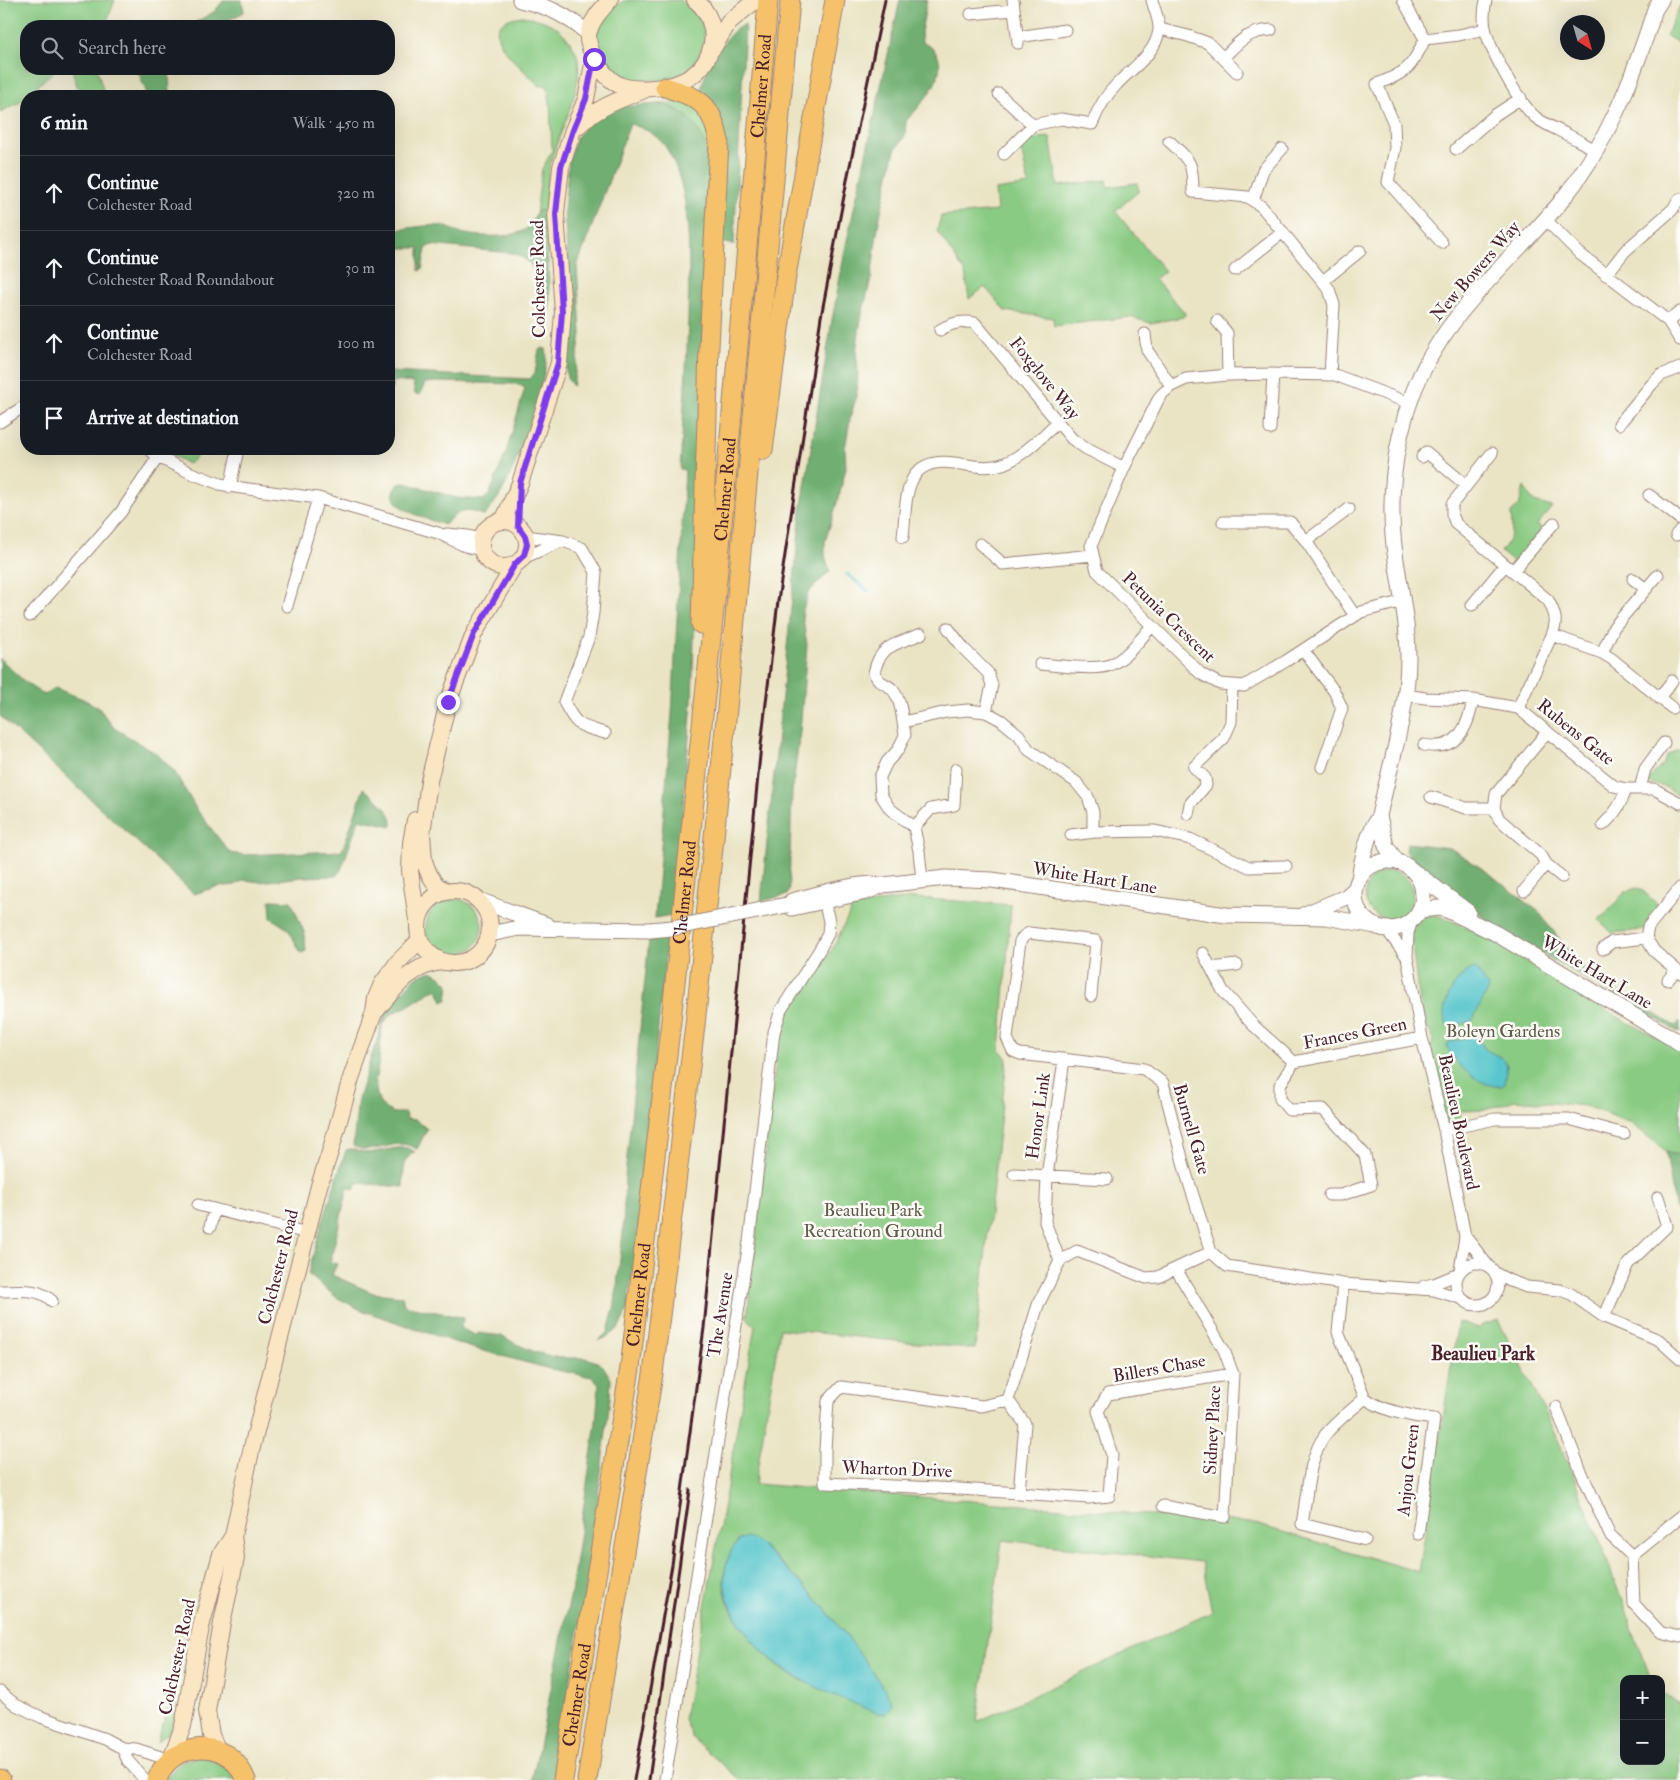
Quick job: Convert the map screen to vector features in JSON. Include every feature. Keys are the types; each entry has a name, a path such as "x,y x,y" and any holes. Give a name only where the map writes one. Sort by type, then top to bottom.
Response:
{"main road":[{"path":"610,0 595,17 588,33 589,47 594,59 610,79 619,85 646,89 680,83 694,75 704,63 728,22 756,0"},
{"path":"695,0 707,15 711,25 713,37 710,52"},
{"name":"Chelmer Road","path":"563,1780 630,1368 672,1021 702,728 768,0"},
{"name":"Chelmer Road","path":"587,1780 653,1374 695,1026 727,709 790,24 790,0"},
{"path":"727,709 786,276 836,0"},
{"name":"Colchester Road","path":"515,528 520,483 558,363 562,312 556,214 561,167 573,130 586,99 594,59"},
{"path":"665,87 688,94 707,108 719,141 706,437 701,628 702,728"},
{"name":"Colchester Road","path":"573,130 591,113 646,89"},
{"path":"446,891 436,885 424,861 422,834 429,781 448,702 474,634 526,549 515,528 494,524 487,528 481,544 487,560 494,565 507,567 518,562"},
{"path":"491,606 494,565"},
{"path":"418,922 421,910 426,902 436,895 446,891 464,892 479,900 488,915 490,934 484,948 475,956 457,963 444,962 430,954 420,940 411,882 411,844 417,807 429,781"},
{"name":"Colchester Road","path":"218,1751 211,1735 207,1711 222,1623 236,1558 233,1536 251,1451 307,1233 351,1078 374,1013 376,998 382,984 398,962 420,940"},
{"name":"Colchester Road","path":"374,1013 396,987 412,973 427,964 444,962"},
{"name":"Colchester Road","path":"171,1759 183,1726 201,1626 221,1554 233,1536"},
{"path":"157,1780 162,1769 171,1759 183,1752 203,1748 218,1751 236,1763 246,1780"}],"street":[{"path":"520,0 552,9 568,17 588,33"},
{"path":"1004,154 1033,125 1061,119 1092,124 1100,105 1110,92 1146,56 1155,44 1160,29 1152,0"},
{"path":"1403,0 1425,39"},
{"path":"1486,0 1483,13 1485,28 1494,53 1521,98 1536,117 1556,130 1596,150"},
{"name":"New Bowers Way","path":"1357,884 1370,830 1379,816 1406,695 1408,659 1404,601 1396,559 1392,511 1395,463 1400,432 1409,403 1426,364 1442,337 1464,307 1545,219 1575,182 1610,128 1624,98 1657,3"},
{"path":"971,14 1013,5 1018,40 1065,30"},
{"path":"1425,39 1460,35 1485,28"},
{"path":"1160,29 1208,43 1237,72"},
{"path":"1223,58 1243,39 1256,31 1271,30"},
{"path":"1425,39 1416,58 1402,74 1377,84 1394,124 1395,148 1388,182 1442,244"},
{"path":"999,94 1033,125"},
{"path":"1456,150 1495,115 1521,98"},
{"path":"1170,141 1188,159 1193,173 1193,192 1248,197 1262,207 1329,289 1334,305 1330,375"},
{"path":"1253,201 1263,170 1282,149"},
{"path":"1606,275 1625,251 1672,210 1680,199"},
{"path":"1545,219 1580,254 1668,321 1680,340"},
{"path":"1235,270 1283,232"},
{"path":"1323,281 1360,251"},
{"path":"1668,321 1680,312"},
{"path":"1217,321 1227,333 1228,375"},
{"name":"Foxglove Way","path":"940,330 955,323 964,322 975,323 980,326 1072,439 1084,448 1124,468"},
{"path":"1145,334 1147,350 1171,386"},
{"path":"1619,424 1660,375 1680,368"},
{"path":"980,544 1003,564 1093,555 1091,546 1124,468 1158,400 1171,386 1194,377 1273,374 1335,375 1409,403"},
{"path":"1270,429 1273,374"},
{"path":"0,422 20,409"},
{"path":"903,537 910,482 920,469 927,464 941,462 983,467 1001,465 1021,454 1058,422"},
{"path":"1422,457 1426,452 1466,485"},
{"path":"1492,453 1452,504 1452,514 1456,524 1548,600 1555,612 1557,625 1518,708"},
{"path":"156,455 191,473 230,487 318,498 438,533 468,536 481,544"},
{"path":"230,487 237,455"},
{"path":"30,616 121,512 158,457"},
{"path":"1648,495 1680,519"},
{"path":"287,606 318,498"},
{"path":"1306,541 1349,509"},
{"path":"1223,522 1290,522 1306,541 1356,616"},
{"path":"1472,605 1554,523"},
{"path":"515,528 582,548 596,572 590,637 564,702 573,720 580,726 605,733"},
{"path":"518,562 563,541"},
{"name":"Petunia Crescent","path":"1093,555 1097,571 1201,674 1220,684 1232,685"},
{"path":"1602,653 1614,627 1658,575"},
{"path":"1633,579 1646,589"},
{"path":"1188,814 1190,804 1206,785 1205,778 1194,767 1224,738 1231,722 1232,685 1244,686 1362,612 1404,601"},
{"path":"1040,664 1108,666 1122,658 1152,626"},
{"path":"948,628 965,650 988,673 992,685 986,712"},
{"path":"921,634 886,648 876,660 874,672 879,682 889,687 898,696 905,735 898,750 887,762 880,777 882,795 890,809 914,827 919,850 922,880"},
{"path":"1552,635 1602,653 1612,659 1672,708"},
{"path":"1303,650 1334,691 1342,708 1322,767"},
{"path":"1659,698 1672,681"},
{"name":"Rubens Gate","path":"1406,695 1425,698 1473,700 1518,708 1614,786 1626,789 1654,789 1680,804"},
{"path":"1424,745 1436,748 1452,742 1465,729 1473,700"},
{"path":"903,722 948,712 968,710 986,712 1001,720 1019,735 1029,750 1076,782 1088,797 1093,812 1094,832"},
{"path":"1547,732 1496,794 1494,808 1499,819 1542,855 1546,864 1562,877"},
{"path":"1640,789 1645,769 1664,743"},
{"path":"914,827 930,809 954,804 956,769"},
{"path":"1603,825 1614,815 1622,803 1626,789"},
{"path":"1431,798 1466,808 1494,808"},
{"name":"New Bowers Way","path":"1379,816 1386,846 1397,862"},
{"path":"1072,835 1094,832 1155,831 1190,838 1249,867 1286,866"},
{"path":"1397,862 1413,871 1419,878 1423,891 1422,902 1416,915 1400,927 1381,927 1365,919 1358,910 1355,898 1357,884 1366,870 1377,863 1397,862"},
{"path":"1524,890 1546,864"},
{"name":"White Hart Lane","path":"1413,871 1495,933"},
{"name":"White Hart Lane","path":"787,905 792,908 866,892 883,885 946,878 992,880 1226,915 1326,917 1381,927"},
{"name":"White Hart Lane","path":"490,934 519,928 650,930 672,928 787,905 792,901 832,891 874,883 883,885"},
{"name":"White Hart Lane","path":"1301,916 1346,897 1357,884"},
{"path":"1668,980 1678,972 1654,951 1646,938 1648,927 1680,888"},
{"name":"White Hart Lane","path":"479,900 556,928"},
{"name":"The Avenue","path":"665,1780 749,1242 774,1032 781,1010 828,934 829,921 824,901"},
{"name":"White Hart Lane","path":"1416,915 1439,908 1495,933 1680,1043"},
{"name":"Beaulieu Boulevard","path":"1416,915 1408,933 1407,957 1422,1038 1444,1130 1465,1236 1459,1273"},
{"name":"Beaulieu Boulevard","path":"1381,927 1407,957"},
{"name":"Burnell Gate","path":"1091,996 1096,940 1029,933 1020,941 1007,1038 1013,1050 1020,1054 1144,1070 1163,1082 1185,1170 1210,1252"},
{"path":"1603,949 1612,942 1646,938"},
{"name":"Frances Green","path":"1203,953 1223,991 1253,1025 1294,1062"},
{"path":"1211,968 1237,965"},
{"name":"Frances Green","path":"1329,1195 1341,1195 1371,1185 1365,1155 1323,1109 1289,1110 1280,1099 1280,1085 1294,1062 1422,1038"},
{"name":"Honor Link","path":"1060,1261 1045,1222 1047,1176 1064,1060"},
{"path":"1444,1130 1495,1119 1569,1119 1624,1134"},
{"name":"Honor Link","path":"1014,1174 1107,1179"},
{"path":"1604,1317 1628,1264 1667,1226 1658,1197"},
{"path":"198,1205 307,1233"},
{"path":"210,1227 214,1209"},
{"name":"Beaulieu Boulevard","path":"1465,1236 1492,1270"},
{"path":"1019,1493 1025,1424 1008,1400 1038,1305 1060,1261 1077,1251 1146,1278 1158,1277 1210,1252 1227,1266 1343,1284 1434,1290 1460,1298 1468,1304 1475,1306 1482,1305 1510,1290 1526,1287"},
{"path":"1460,1298 1455,1285 1459,1273 1465,1266 1475,1263 1483,1264 1510,1281 1526,1287 1560,1290 1571,1294 1604,1317 1658,1340 1680,1359"},
{"name":"Sidney Place","path":"1163,1506 1224,1516 1233,1374 1224,1350 1176,1269"},
{"path":"1492,1270 1498,1284 1497,1292 1493,1298"},
{"path":"1415,1288 1434,1284 1459,1273"},
{"path":"1343,1284 1338,1332 1365,1398 1336,1424 1318,1446 1313,1460 1302,1524 1364,1540"},
{"path":"0,1291 36,1291 47,1295 52,1301"},
{"name":"Billers Chase","path":"1019,1493 1088,1498 1109,1496 1112,1455 1098,1412 1108,1394 1233,1374"},
{"name":"Wharton Drive","path":"1008,1400 982,1406 841,1387 828,1401 825,1483 1019,1493"},
{"name":"Anjou Green","path":"1365,1398 1380,1407 1434,1419 1418,1534"},
{"path":"1556,1407 1580,1469 1610,1536 1632,1556 1634,1604 1660,1632 1680,1637"},
{"path":"1632,1556 1680,1517"},
{"path":"0,1692 16,1705 42,1717 105,1739 122,1748 136,1749 171,1759"},
{"path":"122,1748 128,1761 145,1780"}],"green space":[{"path":"0,0 115,0 107,20 20,20 20,75 49,75 33,90 20,90 20,102 0,112"},
{"path":"224,0 242,0 244,12 229,20 200,20 214,12"},
{"path":"627,0 680,0 697,13 704,32 702,52 689,69 671,78 633,80 625,78 607,68 596,34 597,29 608,13"},
{"path":"900,0 927,0 921,32 922,42 932,48 938,57 940,66 938,76 927,96 906,121 905,136 895,150 890,170 878,226 871,279 861,318 856,352 858,372 857,393 845,449 846,468 825,542 825,556 830,571 808,593 802,613 807,645 800,732 792,792 789,890 787,895 761,901 801,511 846,245"},
{"path":"1680,5 1680,43 1666,36"},
{"path":"522,16 549,23 560,31 576,52 579,68 574,97 549,169 546,218 539,210 536,214 542,169 552,151 550,101 547,85 540,86 522,69 511,58 498,37 498,28 506,21"},
{"path":"745,24 734,245 720,242 724,178 701,92 704,78 717,52 733,32"},
{"path":"74,75 99,75 103,90 78,90"},
{"path":"139,75 169,75 170,90 146,90"},
{"path":"693,103 711,130 713,184 689,118 673,107 657,104"},
{"path":"657,104 678,111 693,122 702,138 709,160 692,702 672,915 655,918 672,714 685,470 680,469 686,374 688,228 681,183 674,163 665,146 649,132 630,124 577,266 581,334 573,386 567,378 566,368 573,332 564,211 569,160 576,139 587,124 616,107"},
{"path":"1032,136 1035,141 1039,138 1050,137 1058,186 1107,180 1108,187 1137,183 1139,191 1115,211 1165,271 1155,279 1186,314 1183,317 1151,323 1130,317 1054,326 1053,318 1005,311 985,287 969,299 965,272 937,231 941,216 997,211 995,190 1029,185 1021,150 1023,143"},
{"path":"539,210 543,211 546,220 550,306 546,316 540,314 536,277 533,269 522,257 511,253 431,245 426,249 422,269 419,271 419,248 395,248 395,230 423,226 443,226 459,232 476,235 504,236 526,229"},
{"path":"542,348 546,349 544,375 525,437 506,484 484,516 468,511 458,513 445,525 416,515 397,503 394,498 395,491 399,484 405,483 457,498 483,500 489,495 506,453 525,388 518,384 438,382 425,383 420,395 415,394 413,383 395,381 395,372 530,379 535,373 539,350"},
{"path":"172,455 198,455 189,464"},
{"path":"1524,487 1534,502 1552,507 1537,525 1544,530 1516,564 1501,552 1511,534 1511,513 1519,506"},
{"path":"0,658 27,683 45,695 55,688 98,707 114,728 157,754 174,771 197,810 230,853 244,855 342,851 364,788 390,814 392,826 359,819 341,870 336,876 303,877 260,882 244,880 235,885 216,887 194,894 0,716"},
{"path":"1680,749 1680,796 1665,787 1647,781 1664,763 1666,756"},
{"path":"1407,843 1450,848 1486,871 1538,911 1589,974 1675,1026 1680,1022 1680,1033 1501,930 1416,865 1406,851"},
{"path":"1389,871 1398,873 1406,878 1411,886 1413,895 1411,904 1406,912 1398,917 1389,919 1380,917 1372,912 1367,904 1365,895 1367,886 1372,878 1380,873"},
{"path":"1636,888 1641,889 1659,906 1643,930 1612,933 1599,920 1625,892"},
{"name":"Beaulieu Park Recreation Ground","path":"915,898 1011,905 1000,1050 1007,1059 975,1349 780,1329 755,1484 1252,1523 1419,1572 1458,1322 1479,1329 1482,1325 1498,1320 1551,1423 1596,1531 1650,1675 1620,1675 1620,1765 1665,1765 1665,1695 1680,1704 1680,1780 740,1780 692,1738 684,1719 755,1326 747,1318 778,1042 785,1018 833,948 852,908 886,901","holes":["739,1539 755,1540 799,1581 840,1627 891,1700 808,1683 779,1666 754,1642 734,1614 727,1599 724,1585 727,1561","1002,1540 1202,1562 1212,1612 977,1722"]},
{"path":"448,899 460,899 470,903 478,911 482,927 478,943 470,951 460,955 448,955 438,951 430,943 426,933 426,921 430,911 438,903"},
{"path":"270,900 291,901 304,932 306,951 301,953 288,929 271,918"},
{"name":"Boleyn Gardens","path":"1431,915 1440,916 1489,938 1623,1020 1680,1048 1680,1215 1675,1206 1666,1151 1631,1123 1586,1106 1515,1100 1485,1110 1460,1111 1458,1121 1447,1123 1430,1050 1430,1045 1433,1042 1421,1007 1411,934 1418,921"},
{"path":"667,938 638,1231 627,1312 618,1329 598,1341 608,1332 615,1304 623,1232 625,1177 649,940"},
{"path":"431,971 440,976 449,985 447,1000 443,1001 437,988 388,1017 382,1027 375,1082 380,1103 387,1110 394,1113 405,1113 407,1119 416,1120 427,1129 417,1149 404,1144 376,1149 361,1149 353,1146 358,1099 385,1014 394,1000 416,977"},
{"path":"407,1148 415,1152 411,1154 406,1162 403,1187 356,1183 355,1189 348,1188 330,1262 337,1264 332,1275 373,1293 402,1296 404,1305 464,1318 460,1328 477,1336 478,1333 503,1336 535,1352 559,1358 586,1358 597,1362 603,1366 611,1379 590,1563 554,1780 532,1780 571,1593 596,1422 599,1385 592,1377 546,1368 469,1347 361,1310 336,1297 308,1274 322,1223 346,1150 351,1149 369,1153"},
{"path":"1666,1152 1680,1154 1680,1215 1675,1206"},
{"path":"175,1688 177,1708 171,1731 157,1742"},
{"path":"204,1756 226,1764 238,1780 165,1780 181,1761"}],"water":[{"path":"1476,968 1488,987 1487,992 1472,1021 1448,1027 1444,1012 1450,993 1462,976 1469,970"},
{"path":"1475,1036 1486,1050 1504,1059 1507,1065 1504,1085 1496,1086 1479,1080 1463,1068 1450,1053 1447,1046 1449,1042"},
{"path":"745,1537 754,1540 762,1546 793,1575 838,1625 866,1662 891,1700 891,1707 888,1711 877,1713 798,1678 765,1653 750,1638 731,1608 724,1584 726,1566 731,1551 740,1539"}],"waterway":[{"path":"847,574 868,591"}],"railway":[{"path":"634,1780 672,1565 704,1328 761,745 778,601 821,317 848,175 885,0"},
{"path":"649,1780 690,1490"}],"district":[{"name":"Beaulieu Park","path":"1483,1353"}],"route":[{"path":"448,702 474,634 515,564 521,560 526,549 525,536 518,526 520,483 558,363 562,312 556,214 561,167 573,130 586,99 594,59"}]}
